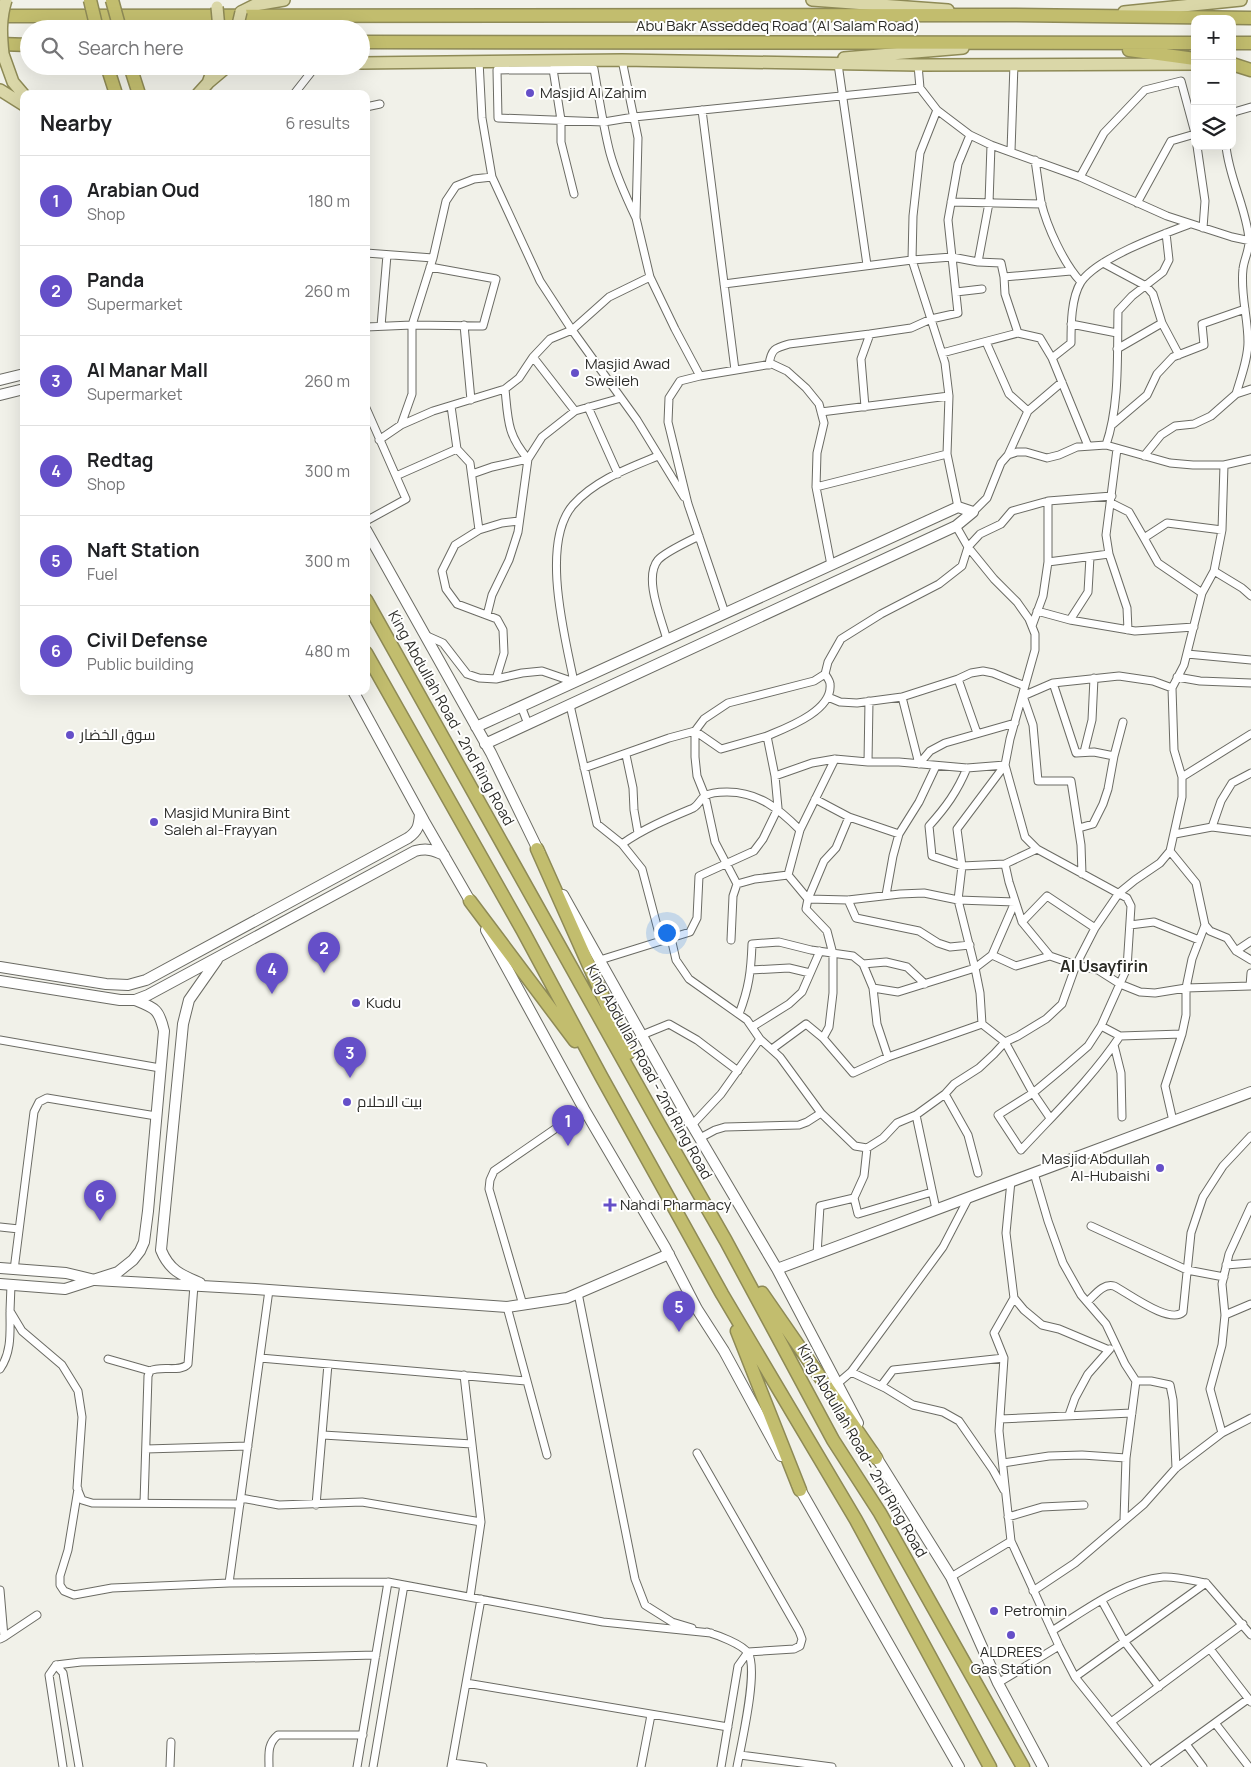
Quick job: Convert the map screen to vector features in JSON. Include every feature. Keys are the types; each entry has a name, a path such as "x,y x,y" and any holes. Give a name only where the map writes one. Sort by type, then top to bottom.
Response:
{"highway":[{"path":"90,0 95,20"},
{"path":"112,0 118,20"},
{"name":"Abu Bakr Asseddeq Road (Al Salam Road)","path":"0,16 1015,15 1251,18"},
{"name":"Abu Bakr Asseddeq Road (Al Salam Road)","path":"370,42 1191,43"},
{"path":"1082,43 1191,58"},
{"path":"1236,43 1251,43"},
{"path":"2,49 20,46"},
{"path":"1236,65 1251,70"},
{"path":"110,75 115,90"},
{"path":"133,75 138,90"},
{"name":"King Abdullah Road - 2nd Ring Road","path":"370,607 726,1241 833,1440 880,1513 1023,1767"},
{"path":"370,660 523,931 722,1294 856,1520 990,1767"},
{"path":"538,849 659,1124"},
{"path":"470,901 601,1076"},
{"path":"726,1241 876,1458"},
{"path":"722,1294 800,1490"}],"main road":[{"path":"6,0 2,11 0,31 2,49 13,82 20,90"},
{"path":"239,20 241,12 255,5 284,0"},
{"path":"812,0 1015,15"},
{"path":"1218,0 1240,0"},
{"path":"1082,16 1240,0"},
{"path":"216,4 218,20"},
{"path":"783,63 1017,43"},
{"path":"370,63 622,60 918,65 1191,64"},
{"path":"208,83 211,75"},
{"path":"202,90 217,75"},
{"path":"0,90 20,102"},
{"path":"0,380 20,375"},
{"path":"0,395 20,390"},
{"path":"476,727 958,507 973,512"},
{"path":"486,744 956,526 973,512"},
{"path":"370,537 486,744 538,849 692,1125 777,1269 876,1458 951,1577 998,1683 1043,1767"},
{"path":"355,695 584,1109 669,1254 697,1309 724,1351 800,1490 959,1767"},
{"path":"0,966 106,984 128,985 146,980 408,838 416,832 419,826 420,814"},
{"path":"0,980 120,1000 135,1000 220,957 415,851 433,850 444,855"},
{"path":"207,1286 179,1274 165,1259 161,1250 183,1024 189,1000 220,957"},
{"path":"5,1285 65,1289 118,1272 133,1260 140,1251 144,1242 164,1030 161,1015 150,1006 135,1000"},
{"path":"777,1269 1251,1092"},
{"path":"0,1268 66,1274 95,1280 507,1307 567,1298 669,1254"}],"street":[{"path":"622,60 638,138 636,218"},
{"path":"479,61 482,118 492,177 540,281 572,330 637,420 688,504"},
{"path":"838,64 867,266"},
{"path":"1011,152 1014,64"},
{"path":"918,65 920,88 937,110 970,135 991,145 1080,176 1167,216 1250,241"},
{"path":"553,69 561,120 562,142 574,194"},
{"path":"700,376 650,277 636,218 620,183 610,153 604,122 594,69 497,70 498,118 604,122 634,117 920,88"},
{"path":"297,90 309,75"},
{"path":"1080,176 1104,133 1145,90 1181,81 1191,119"},
{"path":"370,107 380,104"},
{"path":"1236,111 1251,107"},
{"path":"702,110 735,370"},
{"path":"937,110 920,153 913,216 912,260 945,363 949,396 946,454 958,507"},
{"path":"769,365 770,354 776,348 789,344 911,328 931,319 958,313 948,220 958,164 970,135"},
{"path":"1137,203 1171,141 1191,135"},
{"path":"978,262 989,203 991,145"},
{"path":"1198,150 1205,201 1203,228"},
{"path":"1227,150 1230,172 1242,206 1250,241 1243,269 1248,343 1244,369 1236,394"},
{"path":"1035,160 1042,204 1051,230 1071,271 1081,282"},
{"path":"401,426 412,394 412,325 433,258 446,201 456,186 492,177"},
{"path":"951,202 1042,204"},
{"path":"1052,358 1071,343 1071,316 1081,282 1096,268 1119,254 1190,224"},
{"path":"1106,445 1113,424 1118,311 1132,296 1163,272 1169,260 1166,233"},
{"path":"370,253 433,258"},
{"path":"381,326 387,255"},
{"path":"724,284 912,260 952,257 978,262 1001,263 1005,294 1018,333"},
{"path":"1103,263 1146,286 1153,294 1162,323 1179,355"},
{"path":"370,327 483,326 496,279 430,267"},
{"path":"1004,278 1071,271"},
{"path":"379,440 401,426 433,411 505,388 519,378 533,357 550,339 572,330 609,297 650,277"},
{"path":"956,292 982,289"},
{"path":"1113,424 1147,395 1157,374 1173,357 1204,345 1202,324 1245,310"},
{"path":"1117,349 1162,323"},
{"path":"1071,324 1117,333"},
{"path":"464,326 471,400"},
{"path":"942,353 1018,333 1040,338 1052,358 1088,446"},
{"path":"865,407 861,359 870,334"},
{"path":"986,342 1009,394 1028,410"},
{"path":"533,357 574,411"},
{"path":"725,613 688,504 668,422 669,398 680,381 772,364 787,371 806,388 819,404 824,423 817,454 816,487 831,565"},
{"path":"973,512 987,498 1000,463 1008,454 1028,410 1062,382"},
{"path":"505,388 508,423 516,446 528,459"},
{"path":"1144,456 1161,435 1174,426 1194,424 1210,416 1236,394 1251,389"},
{"path":"821,412 949,396"},
{"path":"487,615 492,595 509,560 518,532 528,459 542,437 574,411 621,398"},
{"path":"451,406 457,449 470,463 479,530"},
{"path":"588,407 618,474"},
{"path":"370,418 406,499 370,519"},
{"path":"1008,454 1026,452 1047,458 1077,447 1106,445 1170,463 1224,465 1251,459"},
{"path":"396,476 457,449"},
{"path":"1117,449 1106,535 1109,554 1127,608 1128,630"},
{"path":"816,487 946,454"},
{"path":"425,635 443,643 468,674 479,678 496,679 542,671 574,682 556,570 559,532 572,506 592,487 658,456"},
{"path":"472,474 492,467 528,459"},
{"path":"671,938 676,960 689,979 747,1020 760,1039 780,1056 821,1113 855,1146 867,1148 883,1138 897,1123 916,1115 945,1094 954,1084 979,1068 1004,1042 1046,1019 1062,1004 1076,964 1095,928 1119,893 1160,863 1170,851 1182,797 1182,777 1174,750 1172,688 1184,665 1202,592 1214,571 1222,530 1224,465"},
{"path":"584,768 626,755 669,738 695,731 721,749 767,736 803,721 828,697 830,684 825,674 828,662 841,639 881,614 939,584 962,566 968,547 980,534 1001,524 1012,510 1048,501 1111,499 1129,512 1158,563 1202,592"},
{"path":"1032,626 1043,596 1048,562 1048,501"},
{"path":"496,679 504,653 503,630 497,619 457,604 446,589 442,571 455,545 479,530 502,523 520,521"},
{"path":"1144,538 1167,524 1222,530"},
{"path":"956,526 968,547 994,579 1017,602 1029,619 1035,634 1035,650 1005,766 957,829 962,866 958,900 980,993 982,1024 1004,1042 1033,1093 1050,1118"},
{"path":"667,640 652,585 654,570 658,559 699,536"},
{"path":"1048,562 1109,554"},
{"path":"1070,620 1088,592 1090,557"},
{"path":"1214,571 1251,596"},
{"path":"1038,612 1070,620 1128,630 1152,631 1194,627"},
{"path":"1187,654 1251,660"},
{"path":"828,697 840,702 857,703 902,696 958,679 971,673 983,671 1025,686"},
{"path":"738,884 716,842 698,776 695,757 695,731 704,718 728,703 814,681 825,674"},
{"path":"1022,696 1053,683 1119,676 1153,681 1172,688"},
{"path":"1178,677 1200,681 1251,683"},
{"path":"1084,752 1092,720 1094,678"},
{"path":"958,679 977,733"},
{"path":"1053,683 1076,753 1094,752 1114,756"},
{"path":"902,696 919,764"},
{"path":"1022,696 1033,725 1038,781 1071,781 1082,845 1082,874"},
{"path":"868,762 869,701"},
{"path":"570,705 598,824 622,844 642,869 661,941"},
{"path":"522,706 528,724"},
{"path":"919,764 930,751 944,743 1015,722"},
{"path":"1078,828 1093,824 1103,804 1123,722"},
{"path":"1182,777 1251,734"},
{"path":"600,960 690,932 697,918 699,876 754,851 763,839 778,808 775,776 767,736"},
{"path":"626,755 633,788 638,832"},
{"path":"775,776 812,763 835,759 967,768 1005,766"},
{"path":"788,875 800,830 835,759"},
{"path":"886,895 899,834 919,802 936,766"},
{"path":"1005,766 1025,837 1036,849 1127,898 1131,906 1127,968 1101,1026 1088,1046 1033,1093 998,1115 1021,1150 1080,1087 1120,1036"},
{"path":"967,768 948,804 929,826 932,856 962,866 1005,864 1036,849"},
{"path":"1212,827 1221,801 1232,782 1251,773"},
{"path":"622,844 638,832 696,808 705,796 718,792 732,792 759,797 778,808 800,830"},
{"path":"815,799 849,817 899,834"},
{"path":"823,1038 829,1027 833,993 834,954 827,931 806,909 808,899 824,861 836,848 849,817"},
{"path":"1175,834 1212,827 1251,832"},
{"path":"1170,851 1196,883 1205,924 1210,931 1227,938 1236,951 1251,960"},
{"path":"1005,864 1022,922 1050,956 1098,970 1120,984 1140,992 1155,994 1186,988 1250,986 1251,973"},
{"path":"738,884 755,879 788,875"},
{"path":"788,875 808,899 848,900 924,893 958,900 1015,902"},
{"path":"731,940 733,896 738,884"},
{"path":"1022,922 1047,896 1095,928"},
{"path":"848,900 856,918 919,930 938,943 950,947 970,945"},
{"path":"873,988 898,992 975,968 992,955 1015,902"},
{"path":"1130,925 1154,922 1199,940"},
{"path":"1173,1121 1165,1086 1182,1034 1186,1015 1186,988 1192,959 1205,924"},
{"path":"1236,951 1251,941"},
{"path":"739,1014 748,993 752,944 779,942 820,952 853,956 863,964 873,988 877,1024 888,1057"},
{"path":"752,1027 789,1004 802,992 820,952"},
{"path":"992,955 1016,966 1050,956"},
{"path":"863,964 886,962 907,967 925,984"},
{"path":"751,970 789,968 810,973"},
{"path":"642,1035 669,1024 698,1040 738,1071"},
{"path":"772,1049 806,1024 823,1038 853,1073 888,1057 982,1024"},
{"path":"1101,1026 1120,1036 1182,1034"},
{"path":"692,1125 721,1094 760,1039"},
{"path":"0,1040 160,1068"},
{"path":"1114,1045 1121,1073 1122,1117"},
{"path":"945,1094 968,1135 978,1173"},
{"path":"14,1270 34,1112 38,1102 47,1098 156,1116"},
{"path":"523,1305 489,1189 490,1180 494,1171 584,1109"},
{"path":"700,1138 725,1127 799,1125 808,1122 821,1113"},
{"path":"916,1115 936,1209"},
{"path":"1087,1302 1102,1288 1110,1285 1156,1310 1174,1316 1180,1315 1183,1312 1191,1233 1203,1197 1223,1166 1251,1136"},
{"path":"867,1148 864,1176 854,1198 858,1214 932,1192"},
{"path":"1034,1172 1062,1263 1081,1296 1106,1324 1125,1364 1136,1381 1126,1458 1124,1520"},
{"path":"1011,1181 1006,1233 1014,1298 1024,1310 1042,1324 1109,1350"},
{"path":"837,1384 851,1372 943,1247 969,1197"},
{"path":"817,1254 820,1206 854,1198"},
{"path":"1222,1433 1210,1389 1222,1345 1225,1315 1222,1284 1229,1254 1251,1206"},
{"path":"1091,1226 1187,1270 1224,1276"},
{"path":"0,1227 19,1230"},
{"path":"1226,1265 1251,1263"},
{"path":"0,1369 8,1352 10,1311 5,1285"},
{"path":"144,1503 148,1376 150,1371 155,1368 185,1367 188,1364 194,1286"},
{"path":"230,1583 270,1290"},
{"path":"578,1293 636,1579 645,1605 672,1622 711,1633 734,1643 748,1652 794,1649 800,1646 802,1640 799,1631 697,1453"},
{"path":"1014,1298 994,1333 1004,1358 1000,1419 1011,1541 1059,1646 1075,1676 1147,1767"},
{"path":"1225,1315 1251,1304"},
{"path":"507,1307 547,1455"},
{"path":"10,1311 22,1331 62,1365 78,1391 82,1417 78,1489 68,1550 60,1576 60,1585 64,1592 74,1595 112,1588 230,1583 388,1582 603,1622 711,1633"},
{"path":"1069,1415 1075,1398 1088,1374 1116,1343"},
{"path":"260,1358 526,1381"},
{"path":"881,1386 893,1370 1004,1358"},
{"path":"108,1359 150,1371"},
{"path":"316,1505 328,1364"},
{"path":"851,1372 881,1386 913,1405 943,1412 959,1421 993,1470 1006,1495"},
{"path":"464,1375 481,1522 470,1597"},
{"path":"1136,1381 1151,1380 1170,1385 1173,1400 1176,1468"},
{"path":"1000,1419 1132,1413"},
{"path":"1033,1591 1076,1564 1144,1504 1176,1468 1222,1433 1251,1418"},
{"path":"323,1435 472,1444"},
{"path":"146,1449 248,1446"},
{"path":"1003,1462 1049,1456 1082,1455 1126,1458"},
{"path":"78,1489 82,1500 92,1503 241,1501 279,1505 316,1505 345,1502 370,1503 481,1522"},
{"path":"1008,1517 1042,1506 1084,1505"},
{"path":"951,1577 1011,1541"},
{"path":"1052,1631 1138,1582 1165,1577 1206,1583 1251,1635"},
{"path":"357,1767 388,1582"},
{"path":"1075,1676 1206,1583"},
{"path":"373,1767 404,1585"},
{"path":"0,1590 2,1638"},
{"path":"481,1599 452,1765 483,1767"},
{"path":"1102,1601 1124,1641 1159,1686"},
{"path":"2,1638 37,1615"},
{"path":"1111,1722 1243,1624"},
{"path":"998,1683 1059,1646"},
{"path":"1154,1767 1250,1700 1210,1648"},
{"path":"721,1767 738,1666 748,1652"},
{"path":"737,1767 752,1676 752,1663 748,1652"},
{"path":"56,1664 376,1655"},
{"path":"56,1664 49,1675 63,1767"},
{"path":"56,1664 63,1673 79,1767"},
{"path":"466,1683 728,1727"},
{"path":"641,1767 651,1715"},
{"path":"1215,1723 1249,1767"},
{"path":"269,1767 271,1742 278,1735 362,1735"},
{"path":"170,1767 171,1742"},
{"path":"1186,1744 1203,1767"},
{"path":"740,1755 832,1767"}],"place":[{"name":"Masjid Al Zahim","path":"530,93"},
{"name":"Masjid Awad Sweileh","path":"575,373"},
{"name":"سوق الخضار","path":"70,735"},
{"name":"Masjid Munira Bint Saleh al-Frayyan","path":"154,822"},
{"name":"Panda","path":"324,973"},
{"name":"Redtag","path":"272,994"},
{"name":"Kudu","path":"356,1003"},
{"name":"Al Manar Mall","path":"350,1078"},
{"name":"بيت الاحلام","path":"347,1102"},
{"name":"Arabian Oud","path":"568,1146"},
{"name":"Masjid Abdullah Al-Hubaishi","path":"1160,1168"},
{"name":"Nahdi Pharmacy","path":"610,1205"},
{"name":"Civil Defense","path":"100,1221"},
{"name":"Naft Station","path":"679,1332"},
{"name":"Petromin","path":"994,1611"},
{"name":"ALDREES Gas Station","path":"1011,1635"}],"district":[{"name":"Al Usayfirin","path":"1104,966"}]}
